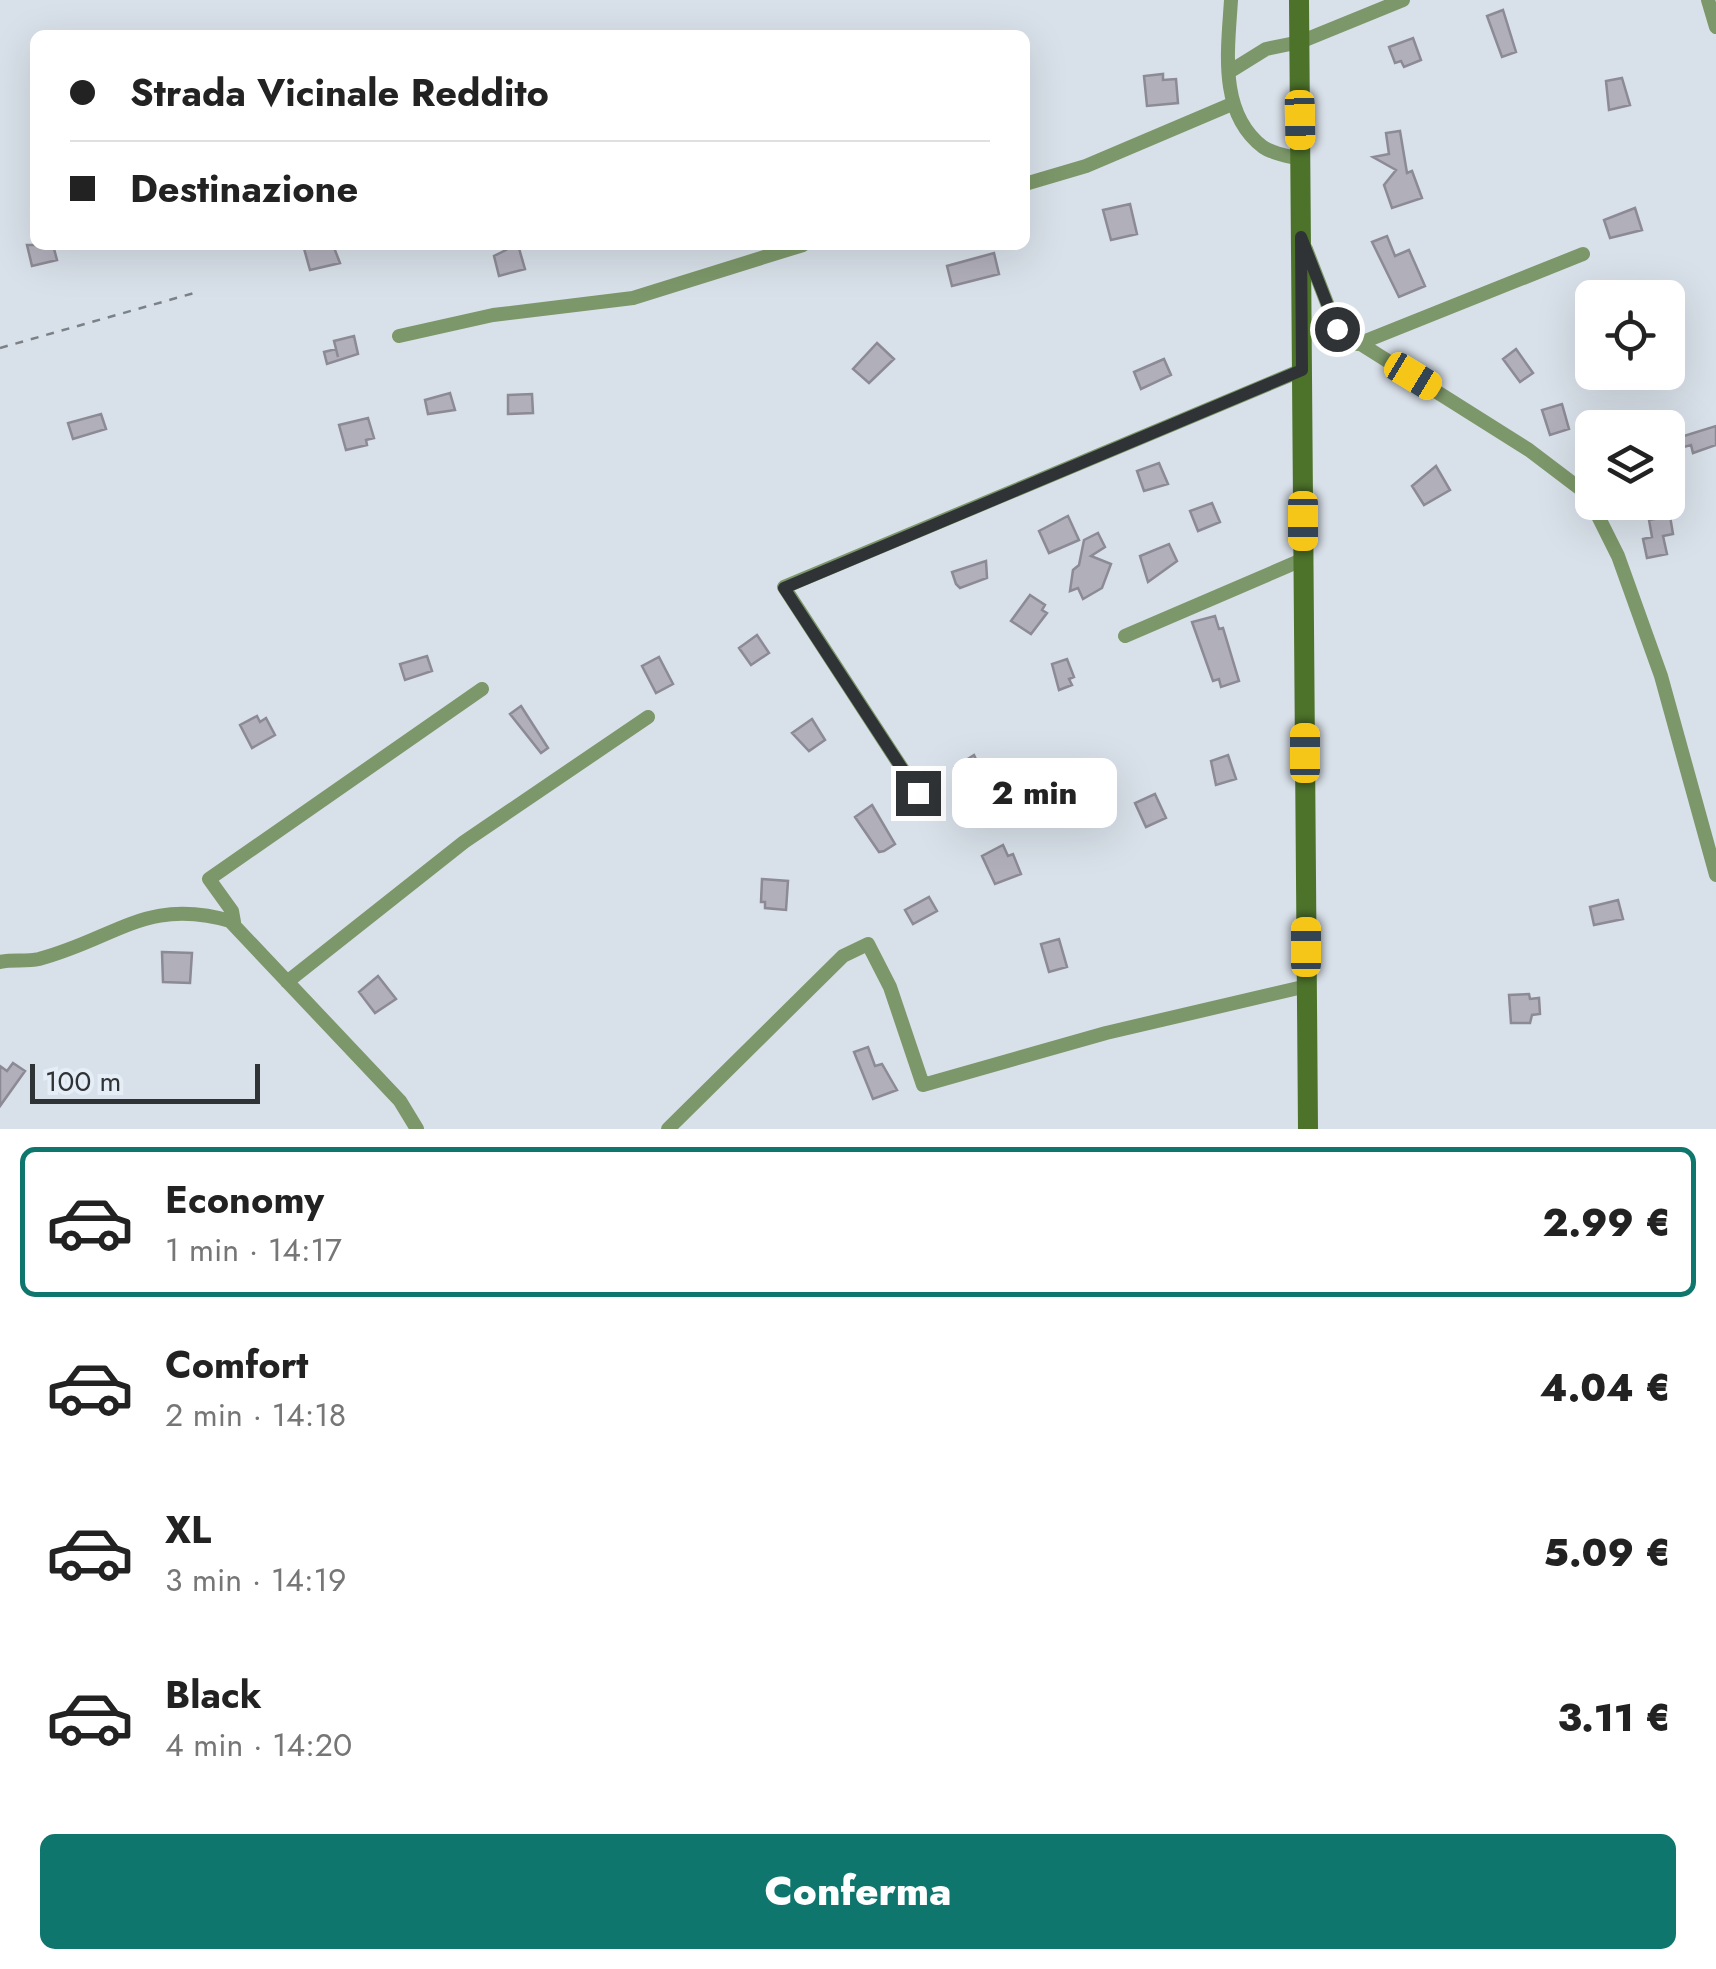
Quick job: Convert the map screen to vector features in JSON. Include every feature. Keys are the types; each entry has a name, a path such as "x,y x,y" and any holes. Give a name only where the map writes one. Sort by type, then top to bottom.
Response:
{"main road":[{"path":"1300,0 1308,1129"}],"street":[{"path":"1231,0 1232,104 1264,148 1301,159"},
{"path":"1229,72 1266,49 1300,42 1402,0"},
{"path":"1708,0 1716,27"},
{"path":"1030,183 1086,166 1232,104"},
{"path":"1301,237 1337,329 1485,422 1587,494 1618,556 1661,676 1716,875"},
{"path":"399,336 492,315 633,298 787,250"},
{"path":"1358,344 1583,254"},
{"path":"918,793 784,588 1302,370"},
{"path":"1125,636 1304,559"},
{"path":"0,962 34,960 139,920 175,911 234,922 232,911 209,878 482,689"},
{"path":"287,982 464,842 648,717"},
{"path":"229,920 400,1101 418,1129"},
{"path":"668,1129 843,956 868,944 890,986 923,1086 1106,1033 1307,986"}],"path":[{"path":"0,348 194,293"}],"building":[{"path":"1503,10 1516,52 1502,57 1487,16"},
{"path":"1413,38 1421,60 1404,67 1401,61 1395,63 1389,47"},
{"path":"1163,74 1163,80 1176,79 1178,103 1147,106 1144,76"},
{"path":"1622,78 1630,105 1609,110 1606,81"},
{"path":"1400,131 1407,173 1412,171 1422,198 1392,208 1384,185 1396,170 1373,157 1389,154 1386,133"},
{"path":"1130,204 1137,234 1111,240 1103,210"},
{"path":"1635,208 1642,230 1610,238 1604,220"},
{"path":"1387,236 1395,256 1409,250 1425,286 1399,297 1372,242"},
{"path":"27,245 30,250 54,250 57,260 32,266"},
{"path":"304,250 335,250 340,263 310,270"},
{"path":"506,250 519,250 525,269 499,276 494,256"},
{"path":"994,253 999,274 952,286 947,266"},
{"path":"354,336 358,354 327,364 324,352 336,349 334,341"},
{"path":"877,343 894,359 869,383 853,369"},
{"path":"1516,349 1533,373 1520,382 1503,359"},
{"path":"1164,359 1171,375 1141,389 1134,372"},
{"path":"450,393 455,410 428,414 425,400"},
{"path":"532,394 533,413 508,414 508,395"},
{"path":"1562,404 1569,429 1550,435 1542,410"},
{"path":"101,414 106,429 73,439 68,423"},
{"path":"368,418 374,438 366,440 367,445 346,450 339,425"},
{"path":"1716,426 1716,445 1693,453 1691,445 1685,447 1685,436"},
{"path":"1159,463 1168,484 1144,491 1137,471"},
{"path":"1436,466 1450,490 1424,505 1412,486"},
{"path":"1212,503 1220,522 1198,531 1190,511"},
{"path":"1068,516 1079,540 1049,553 1039,531"},
{"path":"1649,520 1671,520 1673,534 1663,536 1667,554 1647,558 1643,539 1652,537"},
{"path":"1098,533 1105,547 1091,556 1111,564 1102,588 1083,599 1078,588 1070,591 1073,570 1079,565 1084,540"},
{"path":"1169,544 1177,561 1148,582 1140,556"},
{"path":"986,561 987,578 960,588 956,584 952,572"},
{"path":"1030,595 1045,605 1042,610 1047,613 1031,634 1011,621"},
{"path":"1215,616 1219,629 1223,628 1239,681 1221,687 1219,679 1213,681 1192,622"},
{"path":"757,635 769,653 751,665 739,648"},
{"path":"427,656 432,671 405,680 400,664"},
{"path":"659,657 673,684 656,693 642,666"},
{"path":"1067,659 1074,677 1069,679 1072,685 1059,690 1052,664"},
{"path":"521,706 548,748 541,753 510,714"},
{"path":"257,716 260,722 266,718 275,735 252,748 240,725"},
{"path":"812,719 825,740 809,751 792,733"},
{"path":"974,755 985,779 974,786 971,781 966,784 955,767"},
{"path":"1228,755 1236,779 1216,785 1211,761"},
{"path":"1155,794 1166,818 1146,827 1135,803"},
{"path":"872,805 895,844 884,851 879,852 855,817"},
{"path":"1003,845 1008,856 1013,854 1021,874 995,884 982,856"},
{"path":"762,879 788,881 786,910 765,908 765,902 761,902"},
{"path":"929,897 937,911 913,924 905,910"},
{"path":"1618,900 1623,919 1594,925 1590,907"},
{"path":"1059,939 1067,967 1049,972 1041,944"},
{"path":"162,952 192,953 190,983 163,982"},
{"path":"378,976 396,999 375,1013 359,992"},
{"path":"1529,994 1530,999 1539,998 1540,1014 1532,1015 1530,1023 1511,1023 1509,995"},
{"path":"868,1047 875,1066 882,1064 897,1090 873,1099 854,1052"},
{"path":"13,1063 25,1071 0,1106 0,1066 7,1071"}],"route":[{"path":"918,793 784,588 1302,370 1301,237 1337,329"}]}
